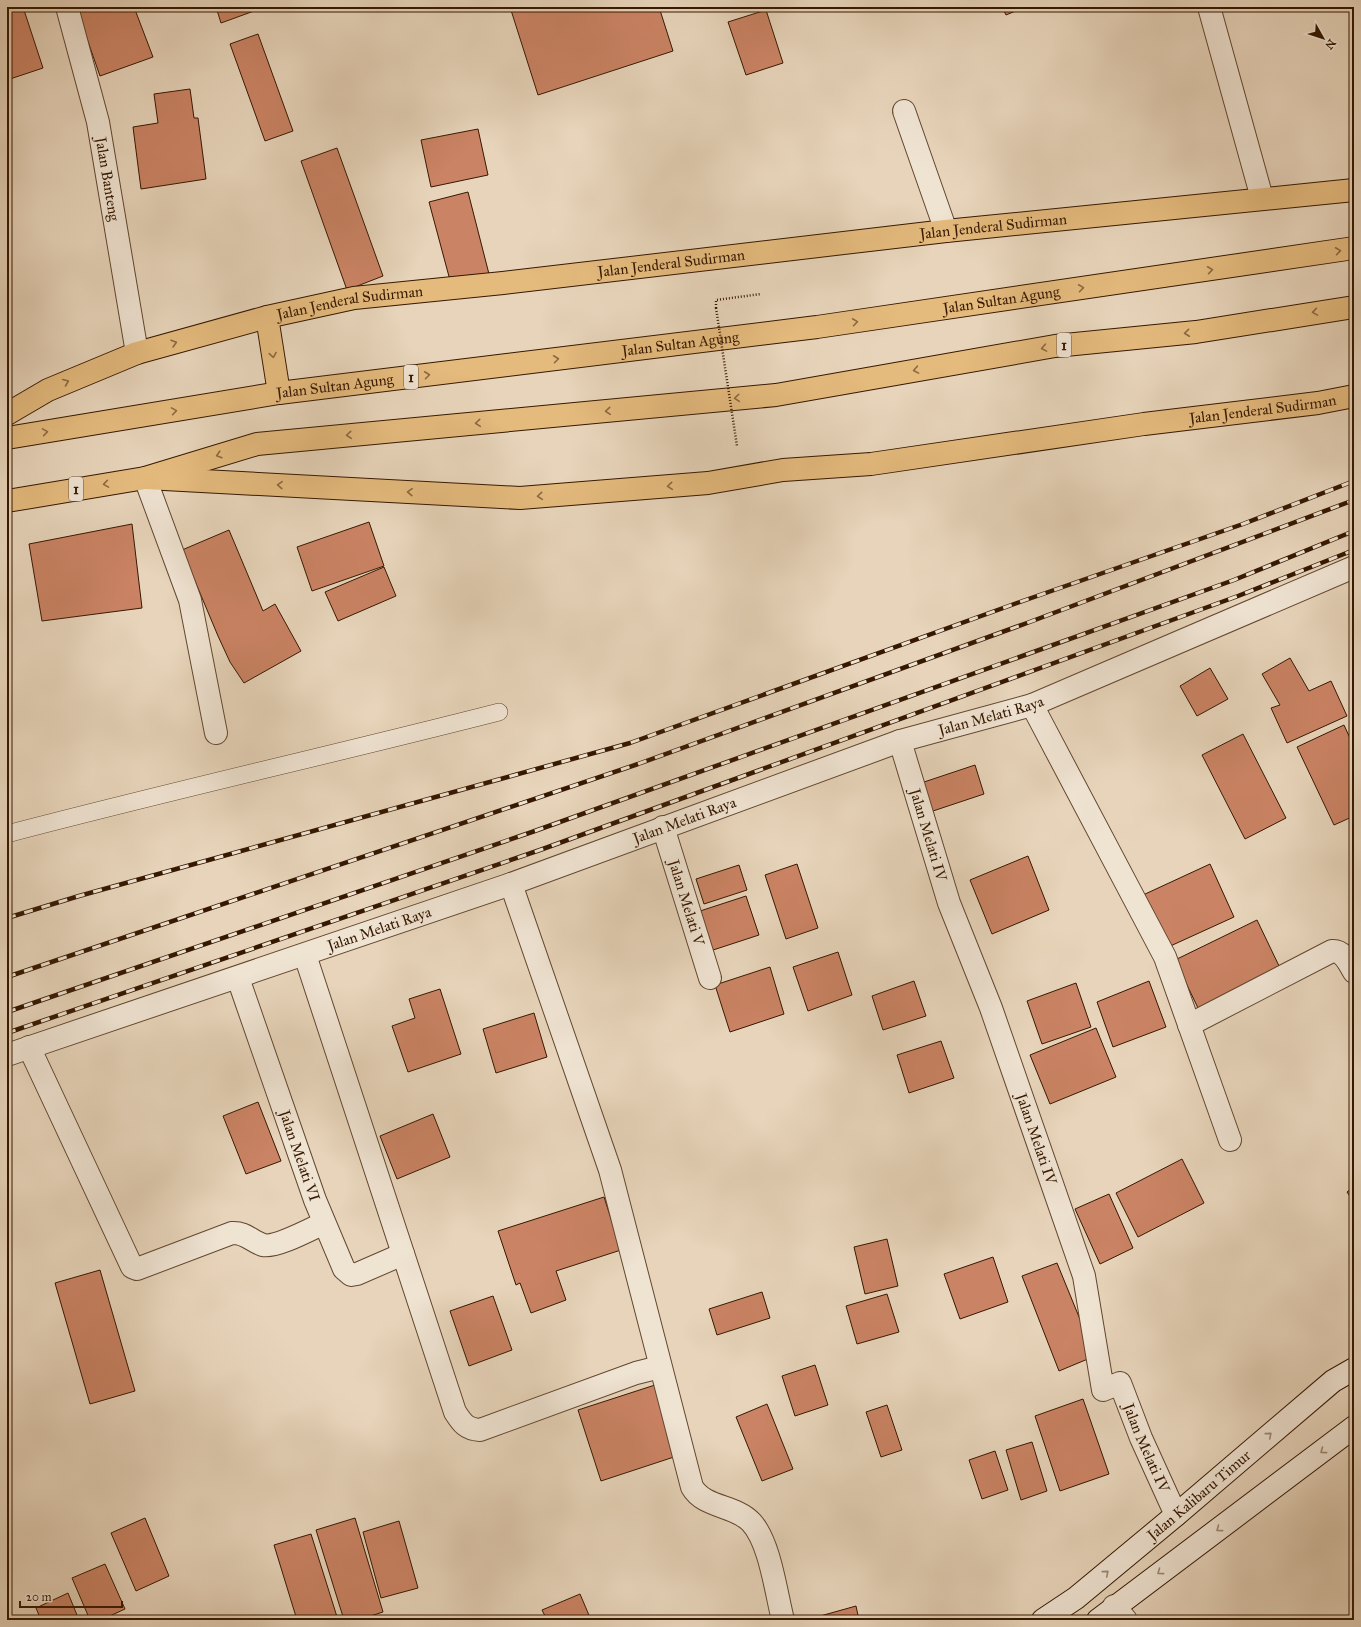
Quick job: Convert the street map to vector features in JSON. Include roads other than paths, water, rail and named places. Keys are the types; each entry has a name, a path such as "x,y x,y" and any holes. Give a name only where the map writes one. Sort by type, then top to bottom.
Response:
{"main road":[{"name":"Jalan Jenderal Sudirman","path":"7,414 48,390 137,353 267,317 354,298 504,283 946,231 1262,198 1354,190"},
{"name":"Jalan Sultan Agung","path":"7,438 278,393 817,327 1354,248"},
{"name":"Jalan Jenderal Sudirman","path":"7,501 145,478 257,444 776,395 1055,346 1196,332 1354,307"},
{"path":"267,317 278,393"},
{"name":"Jalan Jenderal Sudirman","path":"145,478 520,498 708,483 783,470 872,464 1144,424 1318,403 1354,396"}],"street":[{"name":"Jalan Banteng","path":"67,7 98,122 137,353"},
{"path":"1209,7 1262,198"},
{"path":"904,111 946,231"},
{"path":"145,478 190,600 216,733"},
{"name":"Jalan Melati Raya","path":"7,1055 238,978 511,884 900,741 1032,705 1354,567"},
{"path":"1032,705 1165,957 1230,1140"},
{"name":"Jalan Melati IV","path":"900,741 948,903 991,1008 1084,1276 1104,1390 1120,1383 1141,1438 1176,1515"},
{"name":"Jalan Melati V","path":"663,827 710,978"},
{"path":"511,884 610,1170 692,1487 700,1497 751,1521 766,1547 783,1620"},
{"path":"1189,1025 1332,951 1337,950 1342,954 1354,972"},
{"path":"305,955 456,1412 465,1426 471,1429 484,1428 636,1373 660,1367"},
{"name":"Jalan Melati VI","path":"238,978 324,1223 344,1270 351,1275 357,1274 403,1254"},
{"path":"29,1048 132,1268 137,1269 232,1233 244,1234 258,1243 270,1245 324,1223"},
{"name":"Jalan Kalibaru Timur","path":"1043,1620 1076,1598 1333,1381 1354,1369"},
{"path":"1113,1616 1192,1549 1354,1427"}],"lane":[{"path":"7,834 122,804 366,746 499,712"}],"railway":[{"path":"7,918 79,896 630,743 1017,603 1243,524 1354,481"},
{"path":"7,977 638,764 1027,623 1354,500"},
{"path":"7,1012 532,832 1234,580 1354,531"},
{"path":"7,1033 540,850 1238,596 1354,550"}]}
